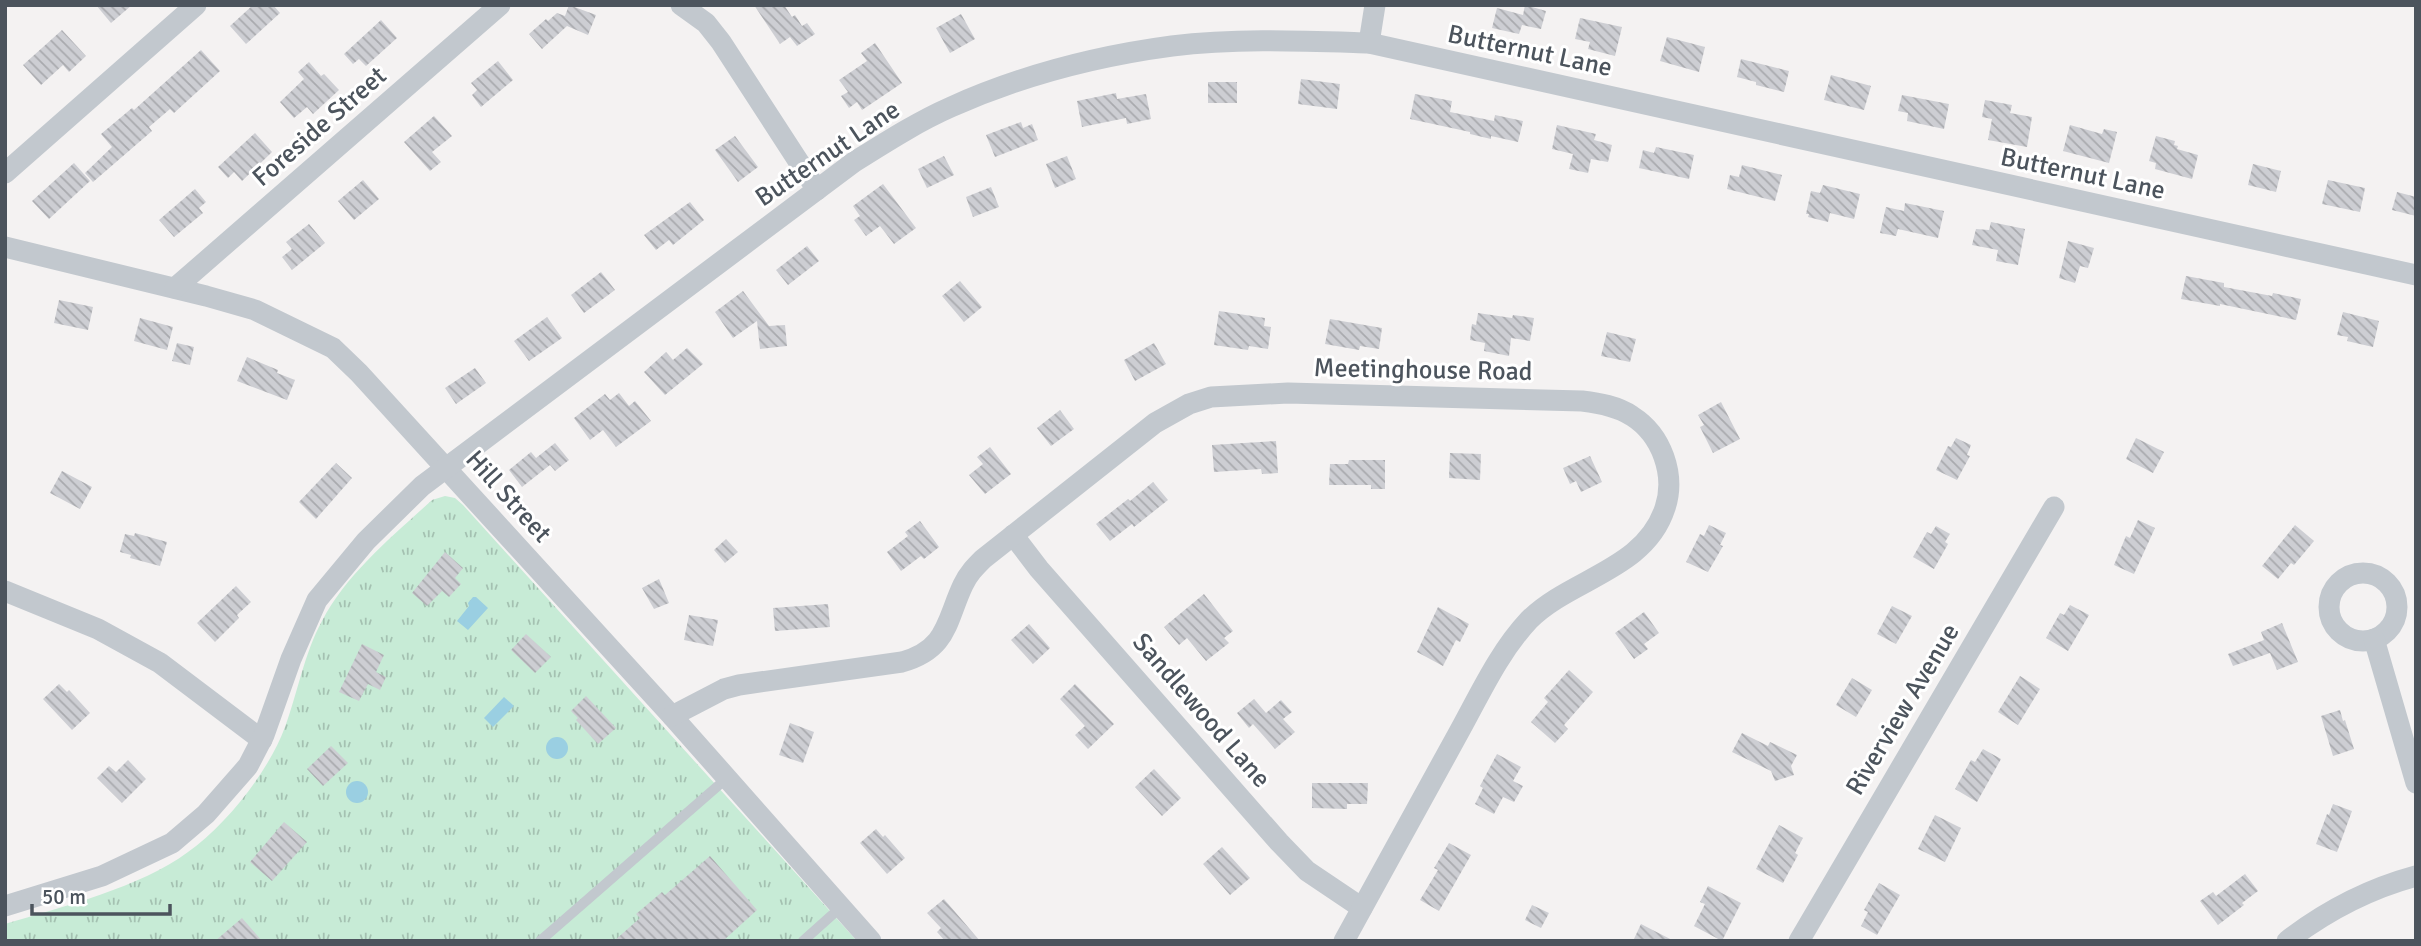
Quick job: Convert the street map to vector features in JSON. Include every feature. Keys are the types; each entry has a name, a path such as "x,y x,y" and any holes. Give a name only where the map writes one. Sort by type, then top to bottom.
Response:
{"street":[{"path":"5,173 196,5"},
{"name":"Foreside Street","path":"175,288 500,5"},
{"path":"681,5 706,23 721,42 817,190"},
{"path":"1369,43 1375,5"},
{"name":"Butternut Lane","path":"5,906 98,877 172,843 222,798 248,766 262,740 291,659 317,600 366,541 422,486 854,162 901,132 950,107 1054,71 1108,57 1173,46 1305,41 1369,43 2416,275"},
{"name":"Hill Street","path":"5,247 255,310 333,348 359,373 672,716 871,941"},
{"name":"Meetinghouse Road","path":"672,716 724,689 739,685 912,659 931,648 949,625 970,572 1013,535 1168,415 1211,397 1288,393 1582,401 1617,408 1632,415 1657,441 1669,474 1670,492 1658,527 1648,542 1634,554 1568,592 1531,619 1504,651 1344,941"},
{"name":"Riverview Avenue","path":"1799,941 2054,507"},
{"name":"Sandlewood Lane","path":"1013,535 1039,569 1279,842 1307,871 1362,908"},
{"path":"5,591 98,629 160,663 262,740"},
{"path":"2375,639 2416,783"},
{"path":"2287,941 2310,923 2357,896 2416,876"}],"lane":[{"path":"540,941 727,778"},
{"path":"803,941 841,907"}],"green space":[{"path":"445,496 455,498 463,505 857,941 5,941 5,924 100,895 148,876 188,852 217,827 245,796 278,744 310,647 332,603 387,541 432,500"}],"water":[{"path":"473,597 488,608 468,630 457,621"},
{"path":"504,697 514,706 493,727 484,718"},
{"path":"557,737 565,740 568,748 565,756 557,759 549,756 546,748 549,740"},
{"path":"357,781 365,784 368,792 365,800 357,803 349,800 346,792 349,784"}],"building":[{"path":"96,5 132,5 111,23"},
{"path":"253,5 273,5 280,13 246,44 230,26"},
{"path":"569,5 596,15 588,35 567,26 542,49 529,34 557,13 565,16"},
{"path":"754,5 784,5 792,17 795,15 802,26 807,23 815,34 797,46 790,37 780,44"},
{"path":"1525,5 1546,11 1541,29 1522,25 1519,34 1492,28 1497,8 1523,15"},
{"path":"961,14 975,39 950,53 936,28"},
{"path":"1580,18 1622,27 1615,56 1588,49 1590,42 1575,39"},
{"path":"381,20 397,38 366,66 359,59 353,64 344,54"},
{"path":"62,30 86,56 69,72 63,65 41,85 23,65"},
{"path":"1667,37 1705,47 1699,72 1660,61"},
{"path":"875,43 902,83 862,110 857,102 849,108 841,96 848,92 839,80 867,61 861,53"},
{"path":"201,50 220,71 174,113 170,109 149,127 152,131 93,182 85,173 112,147 101,134 132,108 134,110"},
{"path":"1741,59 1789,71 1784,92 1737,77"},
{"path":"498,61 513,80 481,107 472,95 477,90 471,83"},
{"path":"309,62 339,90 313,114 307,107 294,118 280,102 304,79 298,72"},
{"path":"1831,75 1871,86 1864,110 1824,100"},
{"path":"1301,79 1340,84 1337,109 1298,104"},
{"path":"1208,82 1237,82 1237,103 1208,103"},
{"path":"1116,93 1117,99 1146,94 1151,119 1127,124 1126,118 1082,127 1077,101"},
{"path":"1415,94 1452,101 1450,112 1494,121 1495,115 1523,121 1518,142 1491,136 1491,139 1410,119"},
{"path":"1902,95 1949,104 1944,129 1907,121 1908,113 1898,111"},
{"path":"1985,100 2012,105 2010,113 2032,117 2027,147 1988,140 1992,119 1982,117"},
{"path":"434,116 452,136 432,152 441,162 430,171 404,142"},
{"path":"1021,122 1023,128 1032,124 1038,140 995,157 986,135"},
{"path":"1557,125 1596,134 1594,140 1612,145 1608,162 1591,159 1588,173 1569,169 1573,154 1552,149"},
{"path":"2070,125 2102,134 2104,129 2117,132 2109,163 2063,151"},
{"path":"255,133 272,152 242,181 234,172 228,178 218,167"},
{"path":"735,136 758,167 738,182 715,150"},
{"path":"2156,136 2175,141 2177,149 2198,155 2192,179 2155,169 2156,163 2149,161"},
{"path":"1656,147 1694,155 1689,179 1639,168 1643,150 1654,153"},
{"path":"944,156 954,175 927,188 918,169"},
{"path":"1067,156 1076,179 1055,188 1046,164"},
{"path":"74,163 90,181 49,219 32,201"},
{"path":"2253,164 2281,171 2276,192 2248,185"},
{"path":"1742,165 1782,175 1775,201 1727,189 1730,175 1739,177"},
{"path":"363,180 379,199 354,220 338,201"},
{"path":"2328,180 2365,188 2360,212 2322,204"},
{"path":"883,184 916,228 894,244 880,226 866,236 854,220 860,216 853,206"},
{"path":"1823,185 1860,194 1854,219 1830,213 1828,222 1808,217 1809,214 1806,214 1811,191 1820,193"},
{"path":"991,187 999,207 973,217 966,197"},
{"path":"195,189 206,202 199,208 203,213 174,237 159,220"},
{"path":"2397,192 2416,197 2416,216 2392,210"},
{"path":"690,202 704,220 673,245 669,240 656,250 644,235"},
{"path":"1905,203 1944,211 1938,238 1898,229 1896,236 1880,233 1886,207 1904,211"},
{"path":"1991,222 2025,229 2018,265 1996,261 1998,250 1972,245 1976,229 1989,230"},
{"path":"309,224 325,243 292,270 282,257 292,249 286,242"},
{"path":"2068,241 2094,248 2088,268 2080,266 2075,283 2059,278"},
{"path":"807,246 819,261 788,285 776,270"},
{"path":"601,272 615,290 584,313 571,295"},
{"path":"2186,276 2224,283 2224,287 2301,299 2296,320 2181,299"},
{"path":"960,281 982,307 964,322 942,296"},
{"path":"743,291 769,326 785,325 787,346 760,349 757,321 733,338 715,312"},
{"path":"59,300 93,307 88,330 54,323"},
{"path":"1219,311 1265,318 1264,326 1271,327 1268,349 1249,346 1248,350 1214,345"},
{"path":"2343,312 2379,321 2373,347 2347,341 2348,337 2337,335"},
{"path":"1478,313 1534,318 1530,341 1511,338 1509,356 1484,351 1485,343 1470,340 1472,324 1476,325"},
{"path":"547,317 562,338 529,361 514,341"},
{"path":"140,318 173,327 167,350 134,341"},
{"path":"1330,319 1382,328 1379,349 1360,346 1359,350 1325,344"},
{"path":"1607,332 1636,339 1630,362 1601,356"},
{"path":"177,343 194,347 190,365 172,361"},
{"path":"1154,343 1166,364 1135,381 1124,360"},
{"path":"687,348 703,364 665,395 644,372 666,352 673,360"},
{"path":"247,357 295,380 287,400 237,381"},
{"path":"475,368 486,383 456,404 445,388"},
{"path":"619,393 629,406 635,401 651,421 616,447 603,430 590,440 574,418 605,394 610,400"},
{"path":"1721,402 1740,439 1713,453 1700,427 1704,425 1698,415"},
{"path":"1060,410 1074,429 1051,446 1037,428"},
{"path":"1956,438 1971,445 1967,455 1970,456 1957,480 1936,470 1948,446 1951,447"},
{"path":"2136,438 2164,452 2153,473 2126,459"},
{"path":"1276,441 1278,473 1262,474 1261,469 1214,472 1212,445"},
{"path":"555,443 569,460 555,471 550,465 522,487 509,470 531,452 536,458"},
{"path":"990,447 1011,474 985,494 969,475 983,464 977,457"},
{"path":"1450,453 1481,454 1480,480 1449,478"},
{"path":"1590,456 1602,482 1581,492 1576,481 1570,484 1563,468"},
{"path":"1349,460 1385,460 1385,489 1371,489 1371,485 1329,485 1330,464 1348,464"},
{"path":"336,463 352,478 316,519 299,502"},
{"path":"62,471 92,487 80,509 50,493"},
{"path":"1153,482 1168,500 1134,527 1132,524 1110,541 1096,524"},
{"path":"2138,520 2155,528 2134,574 2114,565 2126,536 2130,538"},
{"path":"920,521 939,547 924,559 921,556 901,571 887,552 908,536 905,532"},
{"path":"1709,525 1726,533 1720,545 1723,546 1708,572 1686,562 1700,534 1704,536"},
{"path":"2295,525 2314,541 2278,579 2262,566"},
{"path":"1936,526 1950,534 1945,542 1948,544 1934,569 1913,557 1927,532 1931,534"},
{"path":"135,533 167,542 160,566 130,558 131,555 120,552 125,534 134,536"},
{"path":"726,539 738,552 725,563 714,550"},
{"path":"445,552 463,568 455,578 461,584 449,597 442,591 427,606 412,593"},
{"path":"659,579 669,603 654,609 642,588"},
{"path":"236,586 251,602 215,642 197,623"},
{"path":"1204,594 1233,631 1224,638 1229,643 1206,661 1187,638 1179,645 1164,627"},
{"path":"828,604 830,627 775,631 773,608"},
{"path":"2070,605 2089,615 2068,651 2046,638 2060,613 2064,615"},
{"path":"1892,606 1912,616 1896,644 1877,634"},
{"path":"1438,607 1469,624 1460,642 1456,640 1443,666 1417,652"},
{"path":"1644,612 1659,633 1644,644 1648,649 1634,659 1615,633"},
{"path":"689,615 718,620 713,646 684,640"},
{"path":"2282,623 2298,662 2277,670 2270,653 2233,666 2228,654 2264,640 2261,632"},
{"path":"1029,624 1050,648 1033,664 1011,640"},
{"path":"526,634 551,657 535,673 511,650"},
{"path":"362,644 384,655 376,672 386,677 380,690 368,684 359,701 339,692"},
{"path":"1569,670 1593,692 1564,725 1568,729 1555,743 1531,722 1548,702 1544,698"},
{"path":"2020,676 2040,689 2018,725 1998,712"},
{"path":"1852,678 1872,690 1856,717 1836,705"},
{"path":"59,684 67,692 69,690 90,713 72,730 43,699"},
{"path":"1075,684 1114,724 1088,749 1075,735 1085,726 1060,699"},
{"path":"586,696 616,728 598,744 571,711"},
{"path":"1254,699 1266,713 1281,700 1292,712 1283,719 1295,732 1275,749 1253,724 1249,728 1237,713"},
{"path":"2340,710 2354,749 2333,756 2321,716"},
{"path":"790,723 814,732 803,763 779,755"},
{"path":"1742,733 1768,746 1770,742 1797,755 1791,766 1794,775 1775,781 1771,771 1732,752"},
{"path":"331,746 348,763 323,786 307,769"},
{"path":"1983,749 2001,759 1977,802 1955,789 1971,760 1975,762"},
{"path":"1497,754 1521,767 1513,781 1523,786 1514,802 1503,797 1494,814 1475,804 1483,788 1480,786"},
{"path":"128,760 146,779 122,803 97,778 109,766 116,772"},
{"path":"1154,769 1181,798 1162,816 1135,787"},
{"path":"1312,783 1368,783 1367,804 1347,804 1347,809 1312,808"},
{"path":"2333,804 2352,811 2337,852 2316,844"},
{"path":"1935,815 1961,828 1945,862 1918,849"},
{"path":"284,822 307,842 272,881 250,862"},
{"path":"1779,825 1803,838 1795,853 1798,855 1783,883 1756,869"},
{"path":"876,829 883,837 885,835 905,858 887,874 860,843"},
{"path":"1449,843 1471,855 1439,911 1420,900 1438,870 1434,868"},
{"path":"1222,847 1250,878 1230,895 1203,864"},
{"path":"710,856 757,910 723,941 614,941 640,918 636,914 662,892 665,895"},
{"path":"2245,874 2258,891 2218,925 2200,901 2213,892 2216,896"},
{"path":"1879,883 1900,895 1877,935 1861,926 1868,912 1864,910"},
{"path":"1708,886 1741,903 1722,941 1694,926 1705,904 1700,902"},
{"path":"944,899 980,941 945,941 937,932 941,928 927,913"},
{"path":"1532,905 1549,913 1541,928 1525,920"},
{"path":"242,918 262,941 215,941"},
{"path":"1641,924 1674,941 1633,941"}]}
